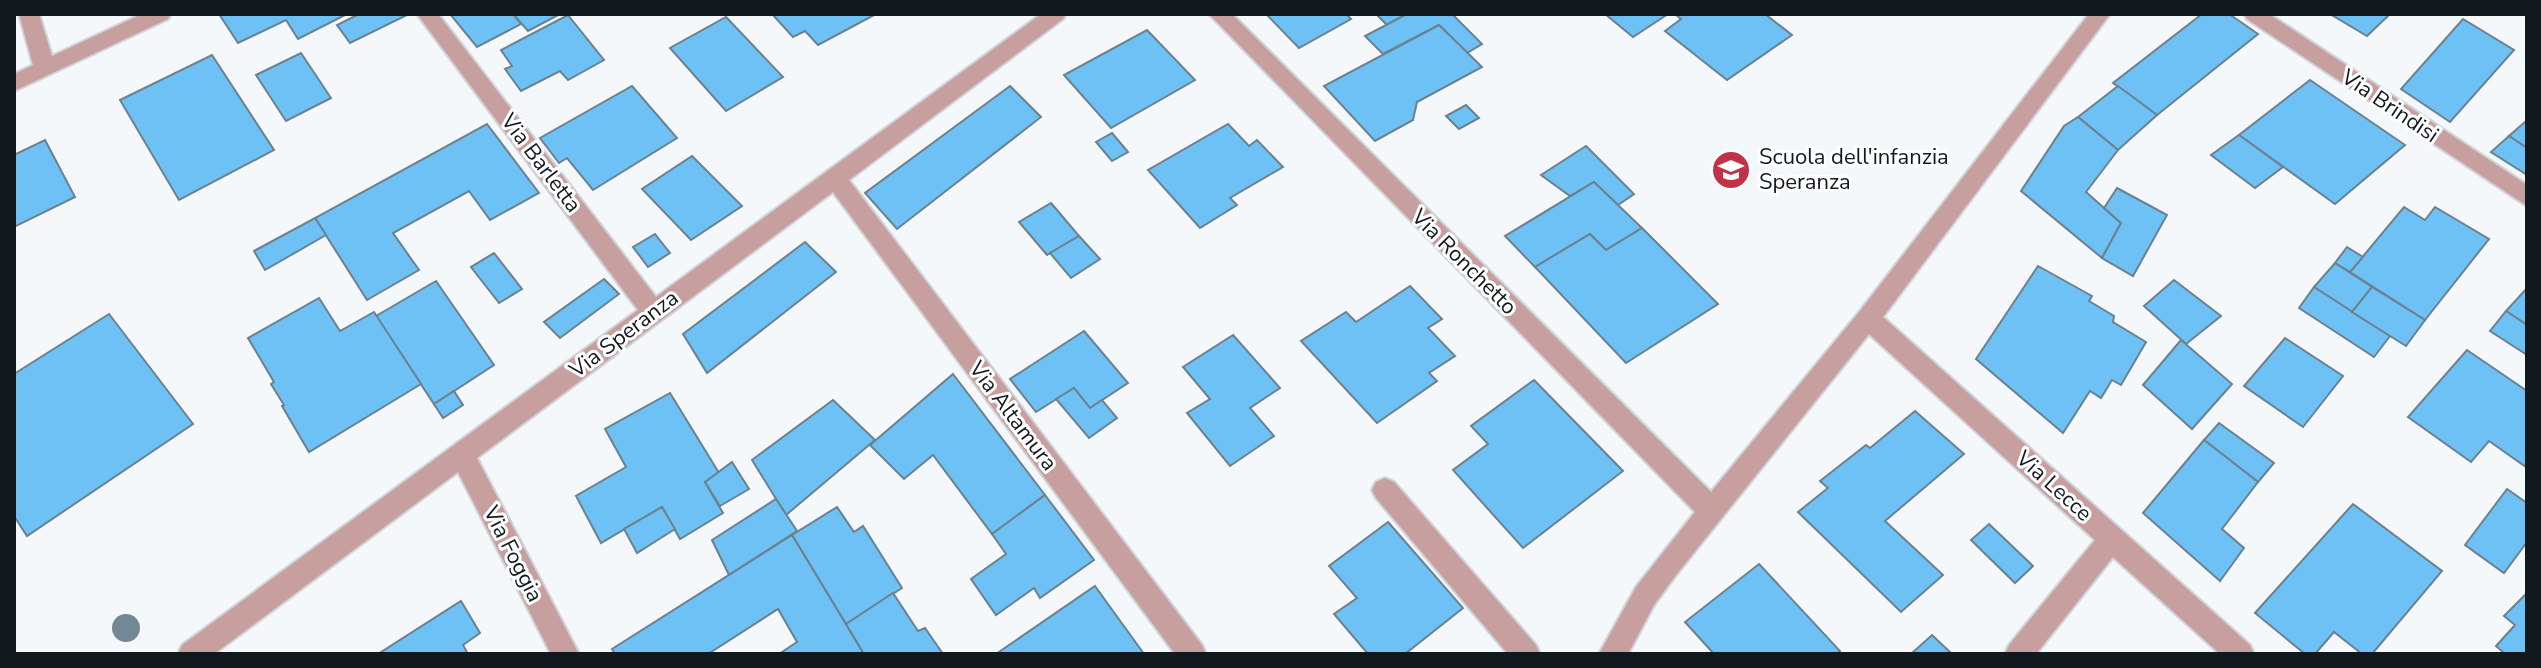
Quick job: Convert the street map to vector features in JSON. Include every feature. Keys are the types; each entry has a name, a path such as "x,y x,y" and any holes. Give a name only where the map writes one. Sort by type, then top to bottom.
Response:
{"street":[{"path":"29,14 45,68"},
{"path":"14,83 161,14"},
{"name":"Via Barletta","path":"427,14 654,312"},
{"name":"Via Speranza","path":"192,654 1056,14"},
{"name":"Via Ronchetto","path":"1219,14 1710,509"},
{"path":"1613,654 1645,596 1710,509 1868,318 2100,14"},
{"name":"Via Brindisi","path":"2254,14 2527,197"},
{"name":"Via Altamura","path":"835,178 1192,654"},
{"name":"Via Lecce","path":"1868,318 2240,654"},
{"name":"Via Foggia","path":"462,454 565,654"},
{"path":"1385,490 1526,654"},
{"path":"2019,654 2112,538"}],"building":[{"path":"219,14 347,14 298,39 286,20 238,43"},
{"path":"359,14 407,15 350,43 337,25"},
{"path":"450,14 513,14 521,24 477,47"},
{"path":"513,14 560,14 528,31"},
{"path":"772,14 876,14 818,45 805,31 793,37"},
{"path":"1266,14 1346,14 1351,19 1299,48"},
{"path":"1376,14 1407,14 1387,25"},
{"path":"1407,14 1452,14 1482,44 1467,53 1439,25 1383,54 1365,36"},
{"path":"1605,14 1668,14 1633,37"},
{"path":"1675,14 1765,14 1792,35 1727,80 1665,31 1681,19"},
{"path":"2202,14 2229,14 2258,34 2157,115 2113,83"},
{"path":"2330,14 2390,14 2367,36"},
{"path":"568,15 604,60 568,80 560,71 521,91 505,69 512,66 501,50"},
{"path":"726,17 783,77 726,111 670,48"},
{"path":"2463,19 2514,50 2450,122 2401,89"},
{"path":"1439,25 1482,67 1417,102 1413,120 1375,141 1324,86"},
{"path":"1147,30 1195,80 1111,128 1064,75"},
{"path":"301,53 331,98 286,121 256,75"},
{"path":"212,55 274,150 179,200 120,100"},
{"path":"2310,80 2405,145 2335,204 2239,135"},
{"path":"632,86 677,138 593,190 567,158 559,163 540,138"},
{"path":"1010,86 1041,117 897,229 865,193"},
{"path":"2118,86 2157,115 2118,150 2078,117"},
{"path":"1466,105 1479,118 1459,129 1446,116"},
{"path":"2078,117 2118,150 2086,192 2121,223 2102,258 2021,191 2064,126"},
{"path":"2527,122 2527,148 2509,136"},
{"path":"487,124 539,193 490,220 469,191 393,233 419,270 367,300 315,218"},
{"path":"1228,124 1249,146 1257,140 1283,167 1230,198 1237,205 1200,228 1148,170"},
{"path":"1112,133 1128,152 1112,161 1096,142"},
{"path":"2239,135 2283,167 2255,188 2211,155"},
{"path":"2509,136 2527,148 2527,175 2491,152"},
{"path":"45,140 75,197 14,227 14,155"},
{"path":"1586,146 1634,194 1618,205 1594,182 1570,196 1541,175"},
{"path":"692,156 742,206 691,240 642,189"},
{"path":"1594,182 1642,228 1606,250 1590,234 1535,267 1505,236"},
{"path":"2117,188 2167,215 2133,276 2102,258 2121,223 2104,208"},
{"path":"1051,203 1079,236 1047,255 1019,222"},
{"path":"2404,207 2425,220 2435,207 2489,239 2425,320 2350,272"},
{"path":"315,218 326,235 265,270 254,251"},
{"path":"1642,228 1718,304 1626,363 1535,267 1590,234 1606,250"},
{"path":"655,234 670,253 648,267 633,247"},
{"path":"1079,236 1100,259 1071,278 1050,253"},
{"path":"805,242 836,272 707,373 683,334"},
{"path":"2347,247 2363,257 2350,272 2335,263"},
{"path":"494,253 522,289 499,303 471,267"},
{"path":"2335,263 2372,287 2352,312 2314,287"},
{"path":"2038,266 2092,296 2089,301 2114,316 2113,322 2146,342 2121,385 2112,380 2101,398 2090,391 2063,433 1976,359"},
{"path":"604,279 619,294 560,338 544,322"},
{"path":"2174,280 2221,316 2186,344 2144,306"},
{"path":"436,281 494,365 434,404 376,316"},
{"path":"1410,286 1442,319 1428,328 1455,356 1429,373 1437,381 1377,423 1301,341 1346,312 1356,322"},
{"path":"2314,287 2390,336 2374,357 2299,308"},
{"path":"2372,287 2425,320 2406,346 2352,312"},
{"path":"2527,288 2527,325 2506,311"},
{"path":"319,298 340,331 374,312 421,384 309,452 248,338"},
{"path":"2506,311 2527,325 2527,355 2490,331"},
{"path":"109,314 193,424 27,536 14,516 14,374"},
{"path":"1084,331 1128,383 1090,408 1074,388 1036,412 1010,379"},
{"path":"1233,335 1280,388 1250,408 1274,436 1230,466 1187,413 1210,399 1183,367"},
{"path":"2285,338 2343,376 2303,427 2244,386"},
{"path":"2181,340 2232,384 2192,429 2143,385"},
{"path":"2467,350 2527,391 2526,467 2489,441 2471,462 2408,417"},
{"path":"953,374 1045,495 992,534 933,455 904,479 870,445"},
{"path":"1534,380 1623,471 1523,548 1453,470 1488,444 1471,426"},
{"path":"1074,388 1090,408 1102,400 1117,418 1089,438 1056,399"},
{"path":"454,391 463,405 443,418 434,404"},
{"path":"670,393 719,473 705,482 723,513 680,539 662,507 601,543 576,496 626,467 605,429"},
{"path":"833,400 875,440 786,515 752,460"},
{"path":"1915,411 1964,454 1885,521 1943,575 1901,612 1798,512 1828,488 1820,481 1866,445 1870,448"},
{"path":"2219,423 2274,463 2258,482 2204,440"},
{"path":"2204,440 2258,482 2222,529 2244,548 2220,581 2143,513"},
{"path":"732,462 749,489 720,506 705,482"},
{"path":"2507,489 2527,503 2527,542 2504,573 2465,545"},
{"path":"1045,495 1094,560 1040,598 1034,588 996,615 971,579 1006,554 992,534"},
{"path":"776,499 797,531 729,575 712,540"},
{"path":"2353,504 2442,571 2372,654 2362,654 2334,632 2315,654 2305,654 2255,613"},
{"path":"662,507 675,529 637,553 624,529"},
{"path":"837,507 854,532 863,526 902,588 846,624 792,535"},
{"path":"1388,522 1463,608 1405,654 1368,654 1334,614 1357,598 1329,566"},
{"path":"1989,524 2033,566 2015,583 1971,540"},
{"path":"792,535 864,654 779,654 797,642 778,609 708,654 615,654 612,649"},
{"path":"1759,564 1840,651 1836,654 1714,654 1685,622"},
{"path":"1095,586 1144,654 996,654"},
{"path":"893,593 918,631 925,628 943,654 864,654 846,624"},
{"path":"2527,593 2527,654 2505,654 2496,646 2515,625 2504,616"},
{"path":"461,601 480,633 463,645 468,654 378,654"},
{"path":"1932,635 1952,654 1911,654"}],"place":[{"name":"Scuola dell'infanzia Speranza","path":"1731,170"}]}
